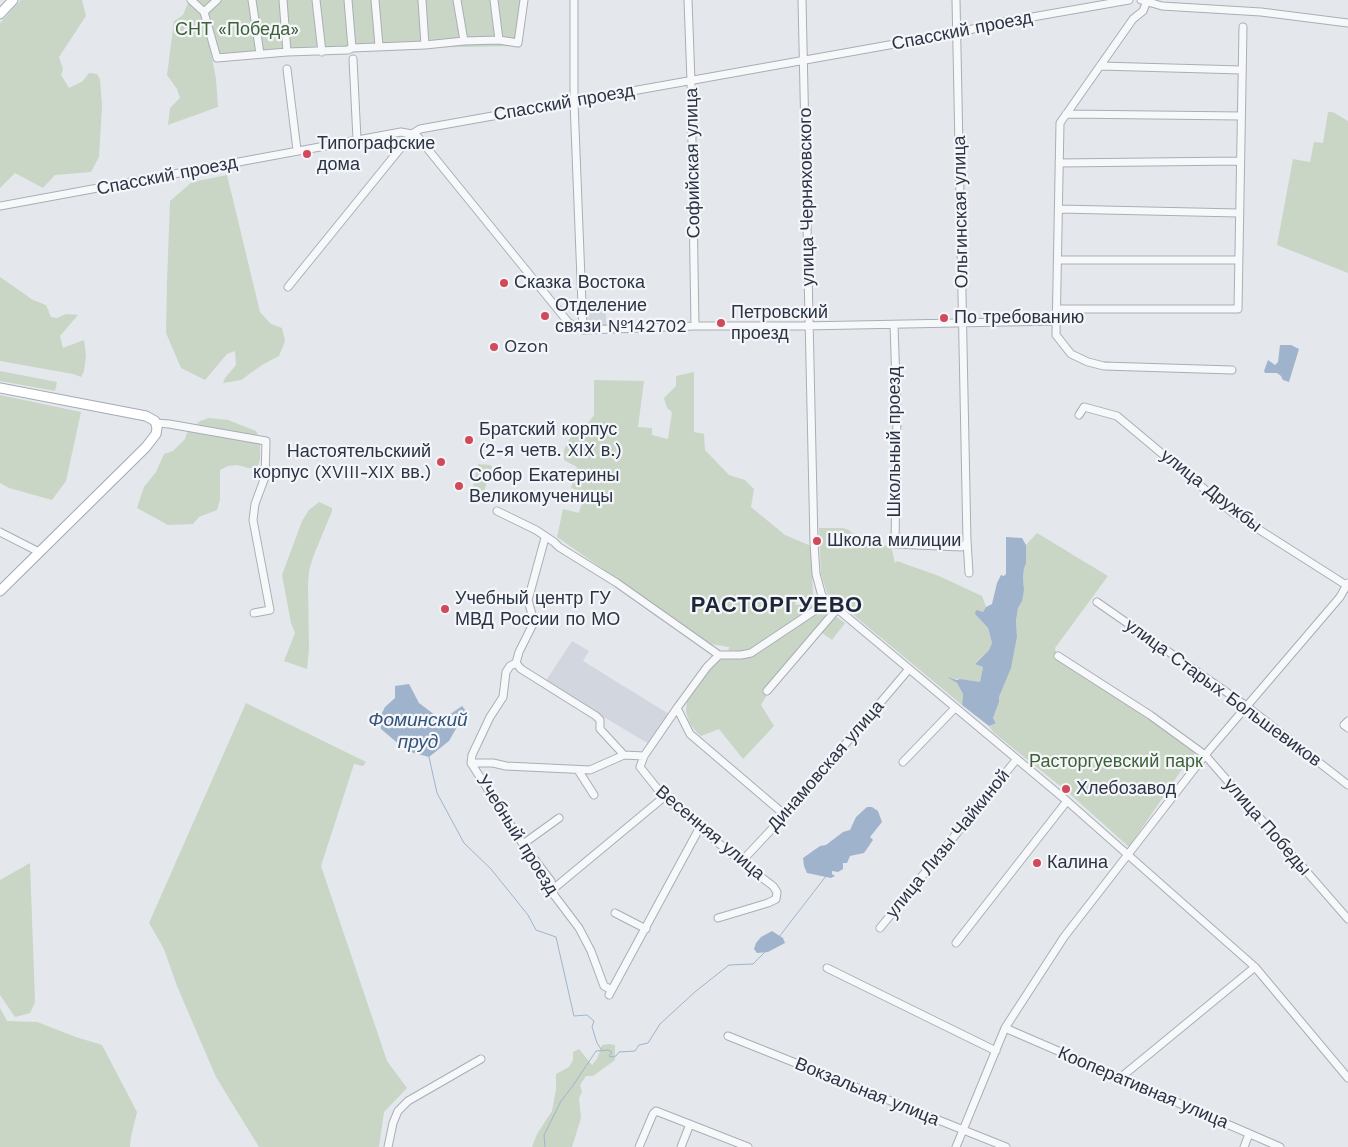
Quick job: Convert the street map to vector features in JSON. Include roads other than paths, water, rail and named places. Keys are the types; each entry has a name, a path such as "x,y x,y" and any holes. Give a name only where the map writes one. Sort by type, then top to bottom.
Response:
{"main road":[{"path":"0,14 13,0"},
{"path":"0,388 133,414 152,419 156,423 156,434 152,440 0,591"}],"street":[{"path":"191,0 204,12 217,58 464,41 499,40 518,43 524,0"},
{"path":"204,12 217,0"},
{"path":"252,0 260,54"},
{"path":"283,0 287,52"},
{"path":"316,0 322,52"},
{"path":"348,0 350,49"},
{"path":"375,0 379,46"},
{"path":"422,0 425,45"},
{"path":"458,0 464,41"},
{"path":"494,0 499,40"},
{"path":"574,0 574,102 583,330"},
{"name":"Софийская улица","path":"688,0 695,326"},
{"name":"улица Черняховского","path":"802,0 816,574 822,596 828,601"},
{"name":"Ольгинская улица","path":"956,0 968,574"},
{"name":"Спасский проезд","path":"0,206 164,177 357,139 401,132 412,134 420,129 804,61 956,33 998,23 1129,0"},
{"path":"1232,370 1104,366 1088,362 1071,354 1056,336 1060,123 1133,18 1143,11 1144,1 1162,6 1262,12 1348,23"},
{"path":"1057,309 1238,309 1238,213 1243,27"},
{"path":"353,59 357,139"},
{"path":"1100,66 1242,70"},
{"path":"287,69 297,150"},
{"path":"1066,114 1241,116"},
{"path":"288,287 412,134 418,137 568,322 576,328 583,330 695,326 894,325 1057,321"},
{"path":"1060,163 1239,161"},
{"path":"1059,209 1238,213"},
{"path":"1058,260 1238,260"},
{"name":"Школьный проезд","path":"894,325 897,413 895,544 961,547 965,545 966,541"},
{"name":"улица Дружбы","path":"1079,415 1084,406 1117,416 1233,513 1347,584"},
{"path":"156,423 266,441 265,477 255,504 253,520 270,610 254,613"},
{"path":"497,511 536,530 545,538 617,583 719,654 741,655 752,653 828,601 1067,801 1255,967 1348,1078"},
{"path":"0,532 38,552"},
{"name":"Учебный проезд","path":"545,538 528,600 534,622 519,652 516,663 510,666 506,672 503,697 490,717 472,755 472,763 523,844 551,881 552,890 579,928 591,951 604,986 609,992 646,929"},
{"path":"956,1147 1005,1028 1064,937 1205,755 1340,598 1347,584"},
{"path":"1340,598 1348,601"},
{"name":"улица Старых Большевиков","path":"1097,602 1247,708 1348,785"},
{"path":"767,691 837,609"},
{"path":"472,763 590,770 624,755 644,756 677,708 719,654"},
{"name":"улица Победы","path":"1058,656 1150,715 1205,755 1348,919"},
{"path":"516,663 521,669 596,716 600,720 600,729 624,755"},
{"name":"Динамовская улица","path":"741,862 785,816 909,669"},
{"path":"677,708 690,734 785,816"},
{"path":"903,762 955,708"},
{"name":"Весенняя улица","path":"644,756 640,767 664,797 741,862 773,886 777,892 776,899 768,903 718,918"},
{"name":"улица Лизы Чайкиной","path":"880,928 1016,760"},
{"path":"578,770 594,795"},
{"path":"552,890 664,797"},
{"path":"956,943 1067,801"},
{"path":"523,844 560,818"},
{"path":"615,913 646,929 700,827"},
{"path":"1120,1078 1255,967"},
{"path":"827,968 996,1050"},
{"name":"Кооперативная улица","path":"1005,1028 1280,1147"},
{"name":"Вокзальная улица","path":"728,1036 1006,1147"},
{"path":"388,1147 393,1123 398,1111 408,1101 481,1059"},
{"path":"639,1147 656,1111 748,1147"},
{"path":"681,1147 690,1124"},
{"path":"1244,1147 1249,1134"}],"water":[{"path":"1280,345 1291,345 1299,349 1289,382 1283,380 1277,373 1265,373 1264,371 1268,360 1275,365 1278,362"},
{"path":"1006,537 1022,538 1026,545 1026,564 1023,578 1024,590 1022,601 1018,608 1016,621 1017,637 1011,668 993,718 996,723 989,726 962,705 963,694 957,683 947,677 980,682 983,667 975,664 989,650 992,643 988,628 975,614 976,610 983,612 986,607 992,604 997,583 1001,575 1004,576 1006,574"},
{"name":"Фоминский пруд","path":"409,684 419,703 439,718 452,713 462,706 466,711 449,741 429,757 407,751 381,729 380,717 385,707 395,698 395,686"},
{"path":"867,807 872,807 878,811 882,822 870,837 873,840 864,853 850,856 847,863 843,863 843,869 838,872 832,871 832,874 835,876 831,878 807,873 803,858 820,846 826,845 843,832 850,830 856,817"},
{"path":"772,931 783,938 785,943 768,952 757,953 754,949 756,943 761,937"}],"waterway":[{"path":"429,757 437,793 464,843 491,869 528,915 536,930 556,937 574,1016 587,1015 594,1021 592,1027 601,1049"},
{"path":"779,937 826,876"},
{"path":"545,1147 544,1135 561,1101 596,1051 608,1050 612,1052 609,1056 611,1057 616,1056 619,1052 635,1051 639,1045 648,1043 660,1024 696,991 729,965 753,964 766,951"}],"place":[{"name":"Типографские дома","path":"307,154"},
{"name":"Сказка Востока","path":"504,283"},
{"name":"Отделение связи №142702","path":"545,316"},
{"name":"По требованию","path":"944,318"},
{"name":"Петровский проезд","path":"721,323"},
{"name":"Ozon","path":"494,347"},
{"name":"Братский корпус (2-я четв. XIX в.)","path":"469,440"},
{"name":"Настоятельскиий корпус (XVIII-XIX вв.)","path":"441,462"},
{"name":"Собор Екатерины Великомученицы","path":"459,486"},
{"name":"Школа милиции","path":"817,541"},
{"name":"Учебный центр ГУ МВД России по МО","path":"445,609"},
{"name":"Хлебозавод","path":"1066,789"},
{"name":"Калина","path":"1037,863"}],"district":[{"name":"РАСТОРГУЕВО","path":"777,606"}],"park label":[{"name":"СНТ «Победа»","path":"237,30"},
{"name":"Расторгуевский парк","path":"1116,762"}]}
